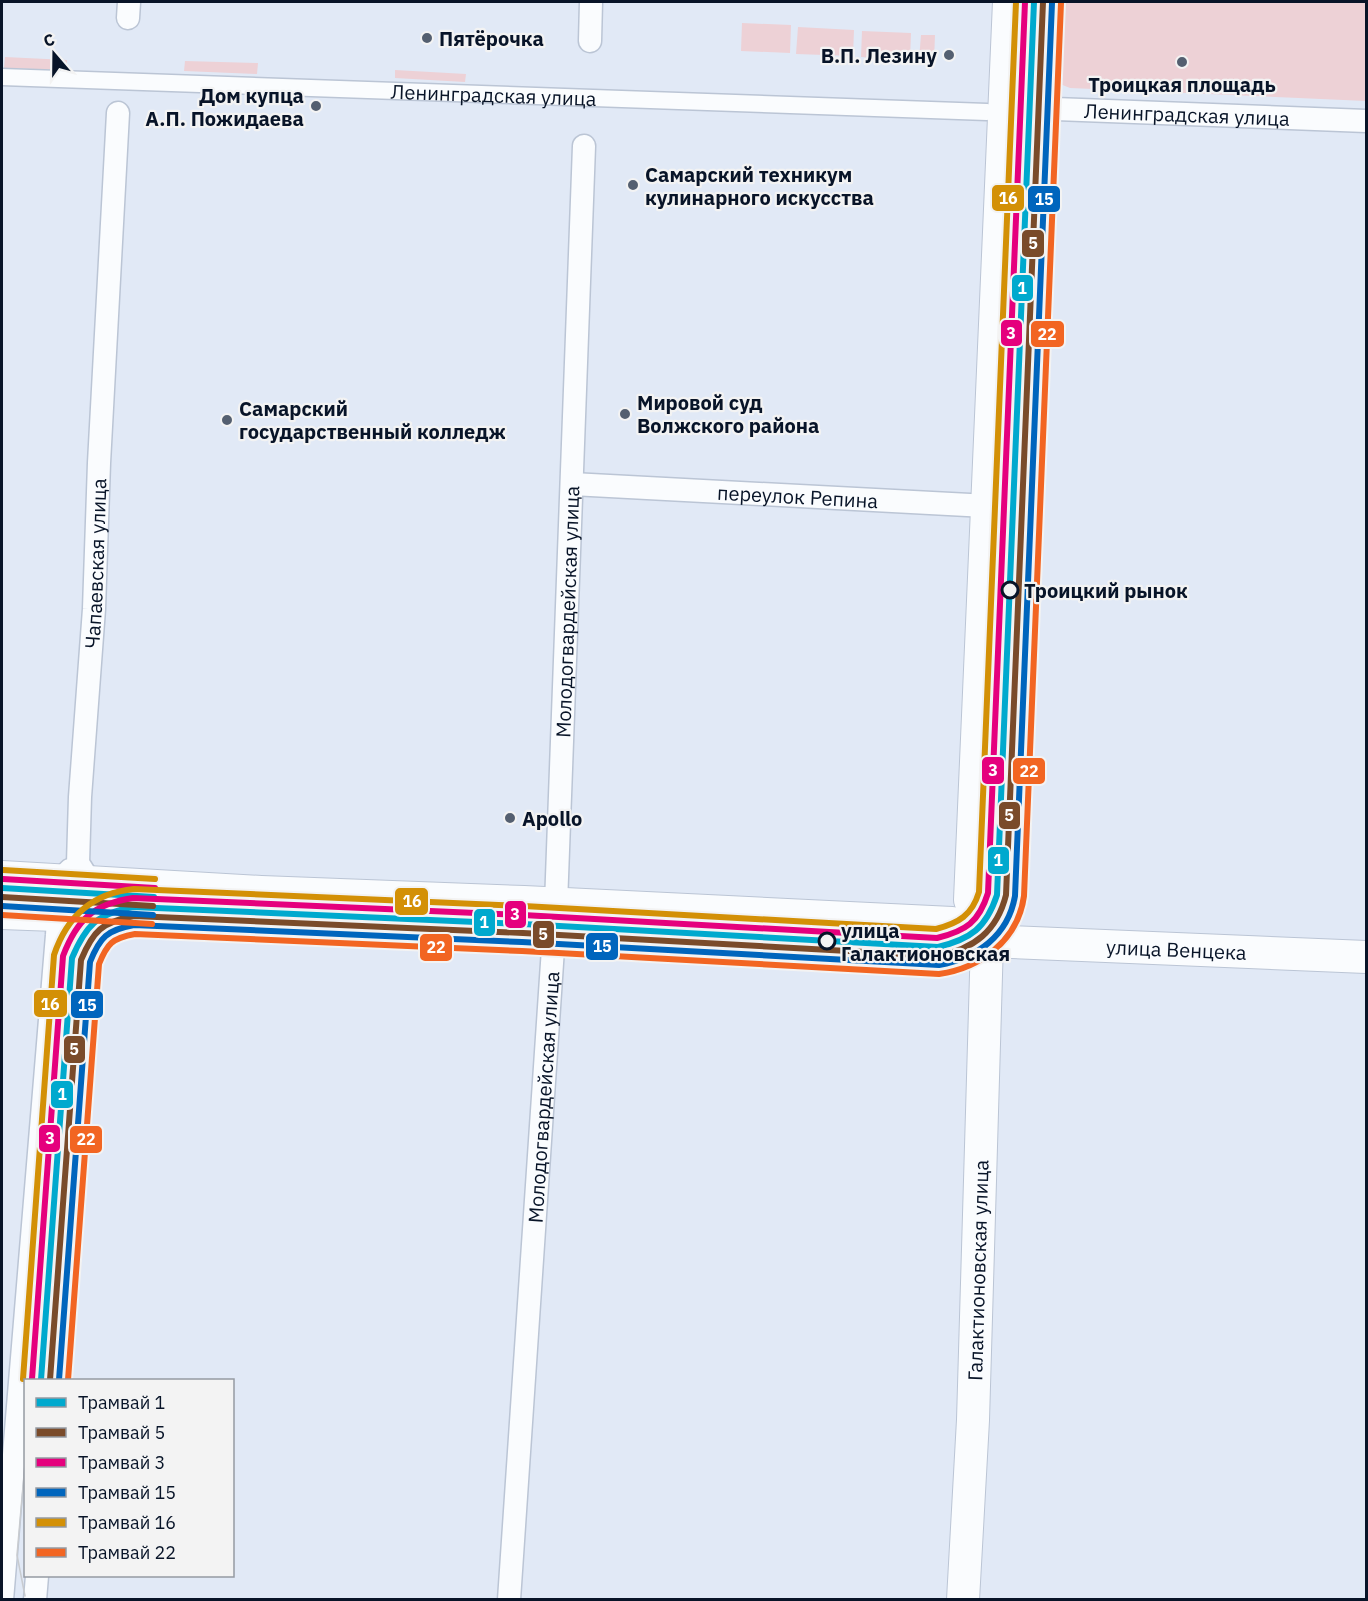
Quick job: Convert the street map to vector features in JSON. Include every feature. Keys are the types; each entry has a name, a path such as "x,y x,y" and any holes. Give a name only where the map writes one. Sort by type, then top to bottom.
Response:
{"main road":[{"name":"Галактионовская улица","path":"963,1599 973,1420 987,941 970,900 987,507 996,109 1009,2"},
{"path":"987,941 1008,907 1041,108 1043,2"},
{"name":"улица Венцека","path":"2,877 76,875 261,892 952,923 987,941 1366,957"},
{"name":"улица Венцека","path":"2,913 554,938 948,959 987,941"}],"street":[{"path":"590,42 591,2"},
{"name":"Ленинградская улица","path":"2,77 996,109 1041,108 1366,121"},
{"name":"Чапаевская улица","path":"53,1379 89,917 76,875 94,609 99,463 118,113"},
{"name":"Молодогвардейская улица","path":"509,1599 556,904 584,146"},
{"name":"переулок Репина","path":"572,484 1025,508"},
{"name":"Чапаевская улица","path":"2,1599 58,915 76,875"},
{"path":"36,1599 37,1577"}],"shaded area":[{"name":"Троицкая площадь","path":"1053,2 1366,2 1366,101 1070,88 1060,84 1054,77"},
{"path":"742,23 791,25 790,53 741,51"},
{"path":"798,27 854,30 853,56 796,54"},
{"path":"862,31 911,33 910,60 861,57"},
{"path":"921,35 935,35 934,61 919,60"},
{"path":"5,57 67,60 67,70 4,68"},
{"path":"185,61 258,63 257,74 184,71"},
{"path":"395,70 466,74 465,82 395,78"}],"tram line":[{"name":"16","path":"23,1379 54,955 59,941 74,918 94,901 119,891 134,889 524,906 936,929 958,921 973,907 979,892 1016,2"},
{"name":"3","path":"32,1379 63,956 74,932 97,909 133,898 523,915 937,938 964,928 976,918 988,893 1025,2"},
{"name":"1","path":"41,1379 72,958 88,929 110,913 133,907 523,924 938,947 968,936 988,916 997,895 1034,2"},
{"name":"5","path":"50,1379 81,960 100,929 114,921 134,916 523,933 938,956 963,949 973,943 997,919 1006,895 1043,2"},
{"name":"15","path":"59,1379 90,962 101,941 117,929 134,925 522,942 939,965 953,962 978,951 989,943 1006,923 1015,896 1052,3"},
{"name":"22","path":"68,1379 99,964 105,951 116,940 135,934 522,951 939,974 954,971 983,958 1006,938 1014,926 1024,896 1061,3"},
{"name":"16","path":"3,870 155,879"},
{"name":"3","path":"3,879 155,888"},
{"name":"1","path":"2,888 154,897"},
{"path":"23,889 47,900 61,913 69,932 72,958"},
{"name":"5","path":"2,897 153,906"},
{"path":"2,900 133,907"},
{"name":"15","path":"2,906 153,915"},
{"name":"22","path":"2,915 152,924"},
{"path":"31,1379 51,1133 62,1101"},
{"path":"24,1475 17,1555 25,1596"}],"place":[{"name":"Пятёрочка","path":"427,38"},
{"name":"В.П. Лезину","path":"949,55"},
{"name":"Троицкая площадь","path":"1182,62"},
{"name":"Дом купца А.П. Пожидаева","path":"316,106"},
{"name":"Самарский техникум кулинарного искусства","path":"633,185"},
{"name":"Мировой суд Волжского района","path":"625,414"},
{"name":"Самарский государственный колледж","path":"227,420"},
{"name":"Троицкий рынок","path":"1010,590"},
{"name":"Apollo","path":"510,818"},
{"name":"улица Галактионовская","path":"827,941"}]}
